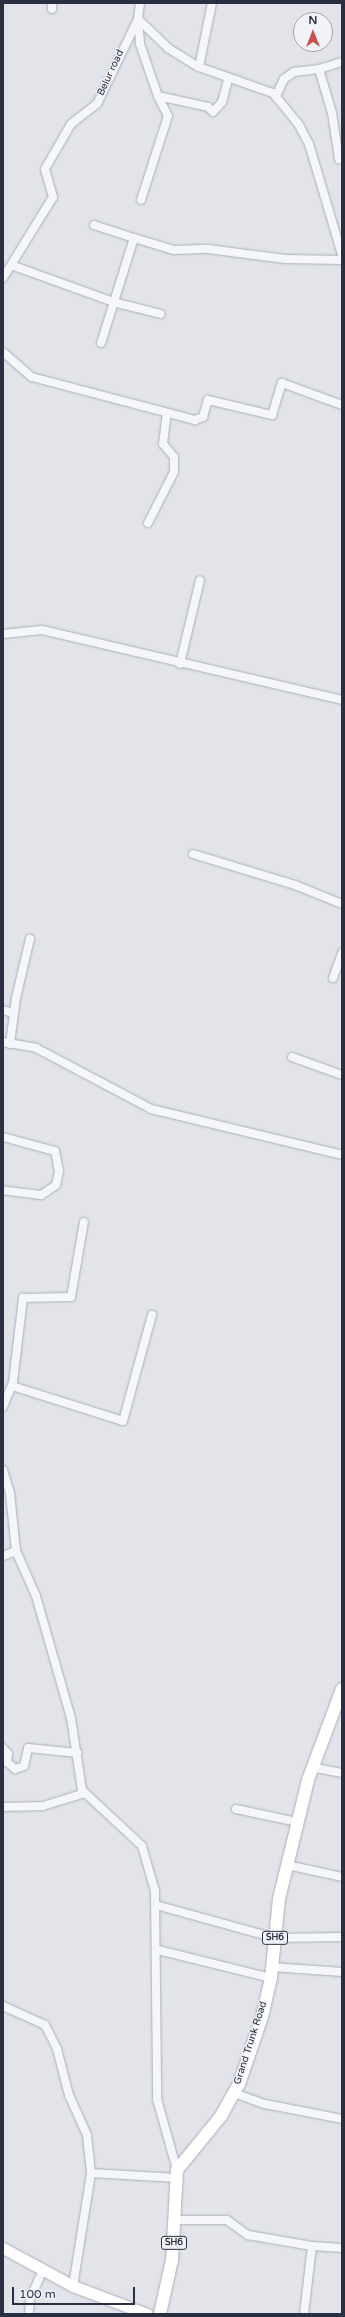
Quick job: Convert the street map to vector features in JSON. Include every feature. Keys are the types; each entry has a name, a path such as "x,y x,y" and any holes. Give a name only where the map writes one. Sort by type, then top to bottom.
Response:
{"main road":[{"name":"Grand Trunk Road","path":"177,2174 221,2116 234,2093 262,2017 271,1972 287,1865 297,1822 311,1767 342,1689"},
{"name":"SH6","path":"160,2314 172,2260 176,2220 177,2174"},
{"path":"3,2248 73,2286 147,2314"}],"street":[{"name":"Belur road","path":"3,278 53,197 45,169 70,124 97,104 138,19 140,3"},
{"path":"198,67 212,3"},
{"path":"138,19 168,48 198,67 276,96 299,125 309,144 342,255"},
{"path":"138,19 140,44 158,96 168,116 141,200"},
{"path":"276,96 284,79 294,72 319,69 342,62"},
{"path":"319,69 332,113 339,159"},
{"path":"158,96 208,107 212,112 222,102 228,79"},
{"path":"94,225 174,250 202,249 285,260 342,260"},
{"path":"101,343 134,238"},
{"path":"10,265 113,302 161,314"},
{"path":"3,352 32,377 195,420 203,417 208,400 272,415 282,383 342,405"},
{"path":"148,523 174,472 174,457 163,444 167,413"},
{"path":"180,664 200,580"},
{"path":"3,634 42,630 180,664 342,700"},
{"path":"193,854 295,885 342,904"},
{"path":"30,939 7,1043 36,1048 151,1110 342,1155"},
{"path":"333,978 342,953"},
{"path":"3,1010 13,1013"},
{"path":"292,1057 342,1074"},
{"path":"3,1137 55,1151 59,1171 56,1185 42,1195 3,1190"},
{"path":"3,1407 12,1386 24,1298 71,1297 84,1222"},
{"path":"12,1386 123,1421 152,1315"},
{"path":"3,1470 16,1551 36,1596 78,1753 82,1790 142,1846 156,1905 158,1950 153,2008 157,2099 177,2174 91,2173"},
{"path":"3,1556 16,1551"},
{"path":"3,1748 8,1754 7,1762 15,1769 24,1766 28,1748 78,1753"},
{"path":"311,1767 342,1773"},
{"path":"3,1806 42,1806 85,1793"},
{"path":"236,1809 297,1822"},
{"path":"287,1865 342,1878"},
{"path":"156,1905 275,1938 342,1937"},
{"path":"158,1950 271,1972 342,1972"},
{"path":"3,2006 45,2025 57,2049 69,2096 87,2135 91,2173 73,2286"},
{"path":"234,2093 265,2104 342,2119"},
{"path":"176,2220 227,2220 248,2235 312,2246 342,2248"},
{"path":"304,2314 312,2246"},
{"path":"29,2314 30,2299 43,2270"}]}
